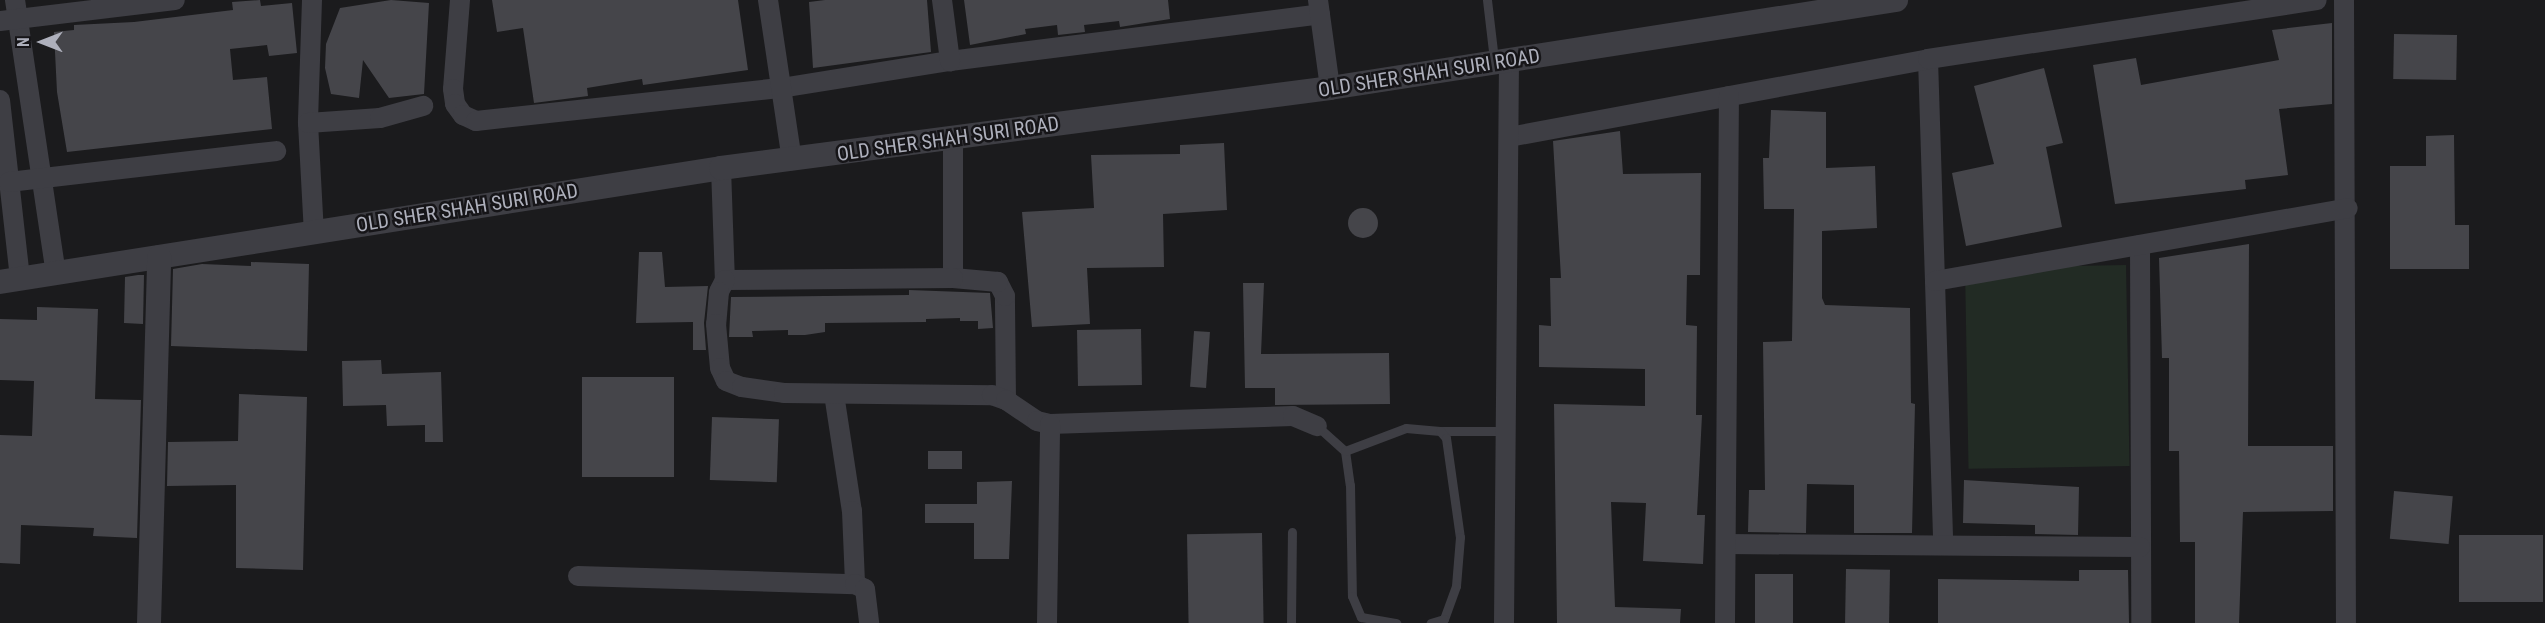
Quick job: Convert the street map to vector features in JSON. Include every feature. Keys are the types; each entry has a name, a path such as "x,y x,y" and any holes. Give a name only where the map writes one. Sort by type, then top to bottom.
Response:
{"street":[{"path":"56,273 42,179 11,13 175,0"},
{"path":"312,0 308,123 314,233"},
{"path":"460,0 455,104 463,115 476,121 781,88 1319,7 1330,88"},
{"path":"768,0 792,160"},
{"path":"942,0 950,62"},
{"name":"OLD SHER SHAH SURI ROAD","path":"10,281 721,168 1330,88 1896,0"},
{"path":"1509,136 1928,59 2317,0"},
{"path":"2344,0 2348,208 2346,623"},
{"path":"1928,59 1943,546"},
{"path":"1502,62 1509,136 1504,623"},
{"path":"1725,623 1729,96"},
{"path":"0,100 9,183 10,281"},
{"path":"308,123 380,118 423,106"},
{"path":"953,139 953,278"},
{"path":"9,183 276,151"},
{"path":"721,168 725,280 719,292 716,324 720,368 726,381 768,391 834,394 992,395 1006,400 1023,414 1050,424 1293,416 1317,426"},
{"path":"1935,281 2348,208"},
{"path":"2140,244 2140,623"},
{"path":"149,623 159,257"},
{"path":"725,280 953,278 998,282 1005,296 1006,400"},
{"path":"834,394 852,511 855,584"},
{"path":"1047,623 1050,424"},
{"path":"1726,544 2140,547"},
{"path":"578,576 855,584 865,589 869,623"}],"lane":[{"path":"1487,0 1502,62"},
{"path":"1317,426 1345,451 1350,485 1352,596 1361,617 1396,623"},
{"path":"1345,451 1406,428 1440,431 1506,430"},
{"path":"1431,623 1444,619 1456,586 1460,537 1446,438 1440,431"},
{"path":"1290,623 1292,532"}],"shaded area":[{"path":"2126,265 2130,466 1969,469 1965,268"}],"building":[{"path":"260,0 261,6 292,3 297,53 269,56 267,45 230,49 233,80 267,77 272,129 67,152 57,92 54,32 74,30 74,25 134,22 233,10 232,2"},
{"path":"391,0 429,3 424,94 389,98 363,60 359,98 331,94 325,68 326,44 340,8"},
{"path":"492,0 738,0 748,70 643,85 642,79 587,88 588,96 534,103 523,28 497,32"},
{"path":"927,0 931,52 813,68 809,2"},
{"path":"964,0 1168,0 1170,19 1120,27 1119,21 1084,25 1085,32 1058,35 1057,25 1025,29 1026,34 970,45"},
{"path":"2332,23 2332,104 2279,109 2288,175 2245,180 2246,189 2115,204 2093,65 2136,58 2141,85 2279,60 2272,30"},
{"path":"2394,34 2457,35 2456,80 2393,79"},
{"path":"2044,68 2063,143 2046,147 2062,227 1966,246 1952,173 1994,164 1974,86"},
{"path":"1771,110 1826,112 1826,168 1875,166 1877,228 1822,231 1822,298 1825,305 1910,308 1911,403 1915,404 1912,533 1854,533 1854,485 1807,484 1806,533 1748,532 1749,490 1765,490 1763,342 1792,341 1794,209 1764,209 1763,158 1769,158"},
{"path":"1620,131 1623,174 1701,173 1700,275 1687,275 1686,325 1697,326 1696,415 1702,415 1697,515 1705,515 1703,564 1643,561 1646,503 1611,502 1615,607 1681,609 1680,623 1557,623 1554,404 1645,406 1645,369 1539,367 1539,325 1551,326 1550,278 1561,278 1553,141"},
{"path":"2454,135 2455,225 2469,225 2469,269 2390,269 2390,166 2426,166 2426,136"},
{"path":"1224,143 1227,210 1163,214 1164,267 1087,268 1090,324 1032,327 1022,212 1094,208 1091,155 1180,154 1180,145"},
{"path":"1363,208 1374,212 1378,223 1374,234 1363,238 1352,234 1348,223 1352,212"},
{"path":"2249,244 2248,446 2333,446 2333,511 2243,512 2239,623 2195,623 2195,542 2180,542 2179,451 2169,451 2169,358 2162,358 2159,258"},
{"path":"639,252 662,252 665,287 708,286 704,323 706,350 693,350 693,322 636,323"},
{"path":"251,262 309,264 307,351 171,346 173,269 202,264 251,266"},
{"path":"144,275 143,324 124,323 125,277"},
{"path":"1243,283 1264,283 1261,354 1389,353 1390,404 1275,405 1275,388 1245,388"},
{"path":"909,290 990,293 993,328 978,329 978,321 960,321 960,318 926,319 926,322 825,323 825,332 805,335 788,335 788,330 752,331 753,337 729,337 731,297 909,295"},
{"path":"37,307 98,309 95,399 141,400 137,538 93,536 94,528 21,525 20,564 0,563 0,435 32,436 34,381 0,380 0,319 37,320"},
{"path":"1141,329 1142,385 1078,386 1077,330"},
{"path":"1194,331 1210,332 1206,388 1190,387"},
{"path":"381,360 382,374 441,372 443,442 425,442 425,425 387,426 386,405 343,406 342,361"},
{"path":"582,377 674,377 674,477 582,477"},
{"path":"239,394 307,397 303,570 236,568 236,485 167,486 168,442 238,441"},
{"path":"712,417 779,419 777,482 710,480"},
{"path":"928,451 962,451 962,469 928,469"},
{"path":"1964,480 2079,487 2078,535 2035,534 2035,525 1963,523"},
{"path":"1012,481 1009,559 974,559 974,523 925,523 925,504 977,504 977,482"},
{"path":"2394,491 2453,496 2449,544 2390,539"},
{"path":"1262,533 1264,623 1189,623 1187,534"},
{"path":"2459,535 2543,535 2543,602 2459,602"},
{"path":"1846,569 1890,570 1889,623 1845,623"},
{"path":"2079,570 2128,570 2129,623 1938,623 1938,579 2079,581"},
{"path":"1755,574 1793,574 1793,623 1755,623"}]}
